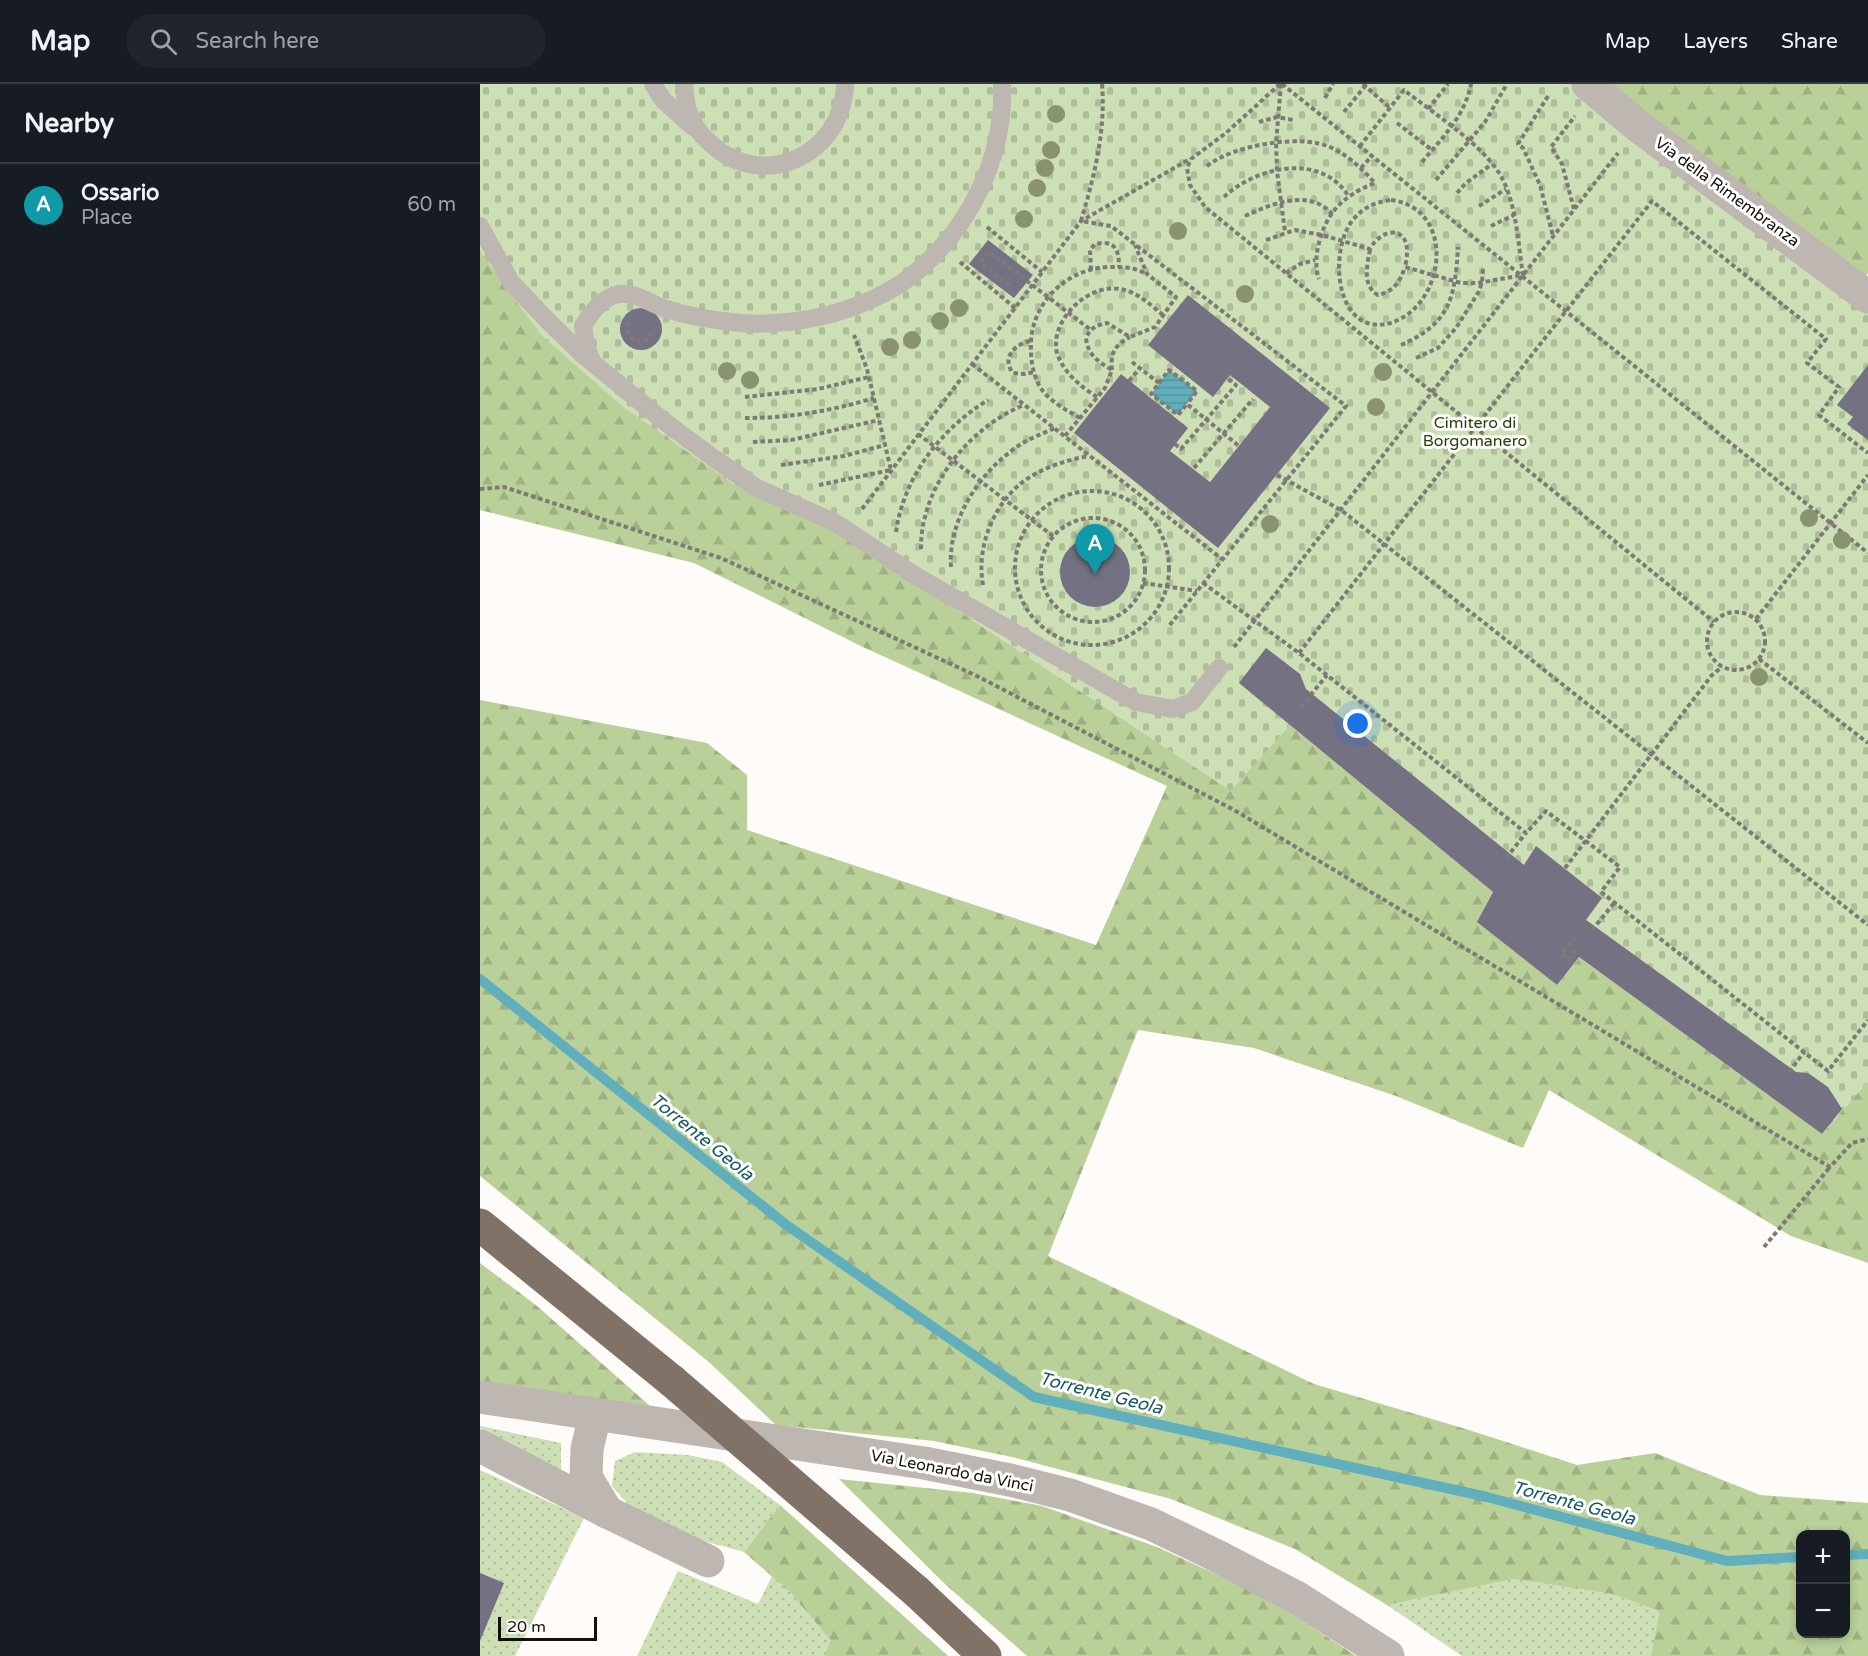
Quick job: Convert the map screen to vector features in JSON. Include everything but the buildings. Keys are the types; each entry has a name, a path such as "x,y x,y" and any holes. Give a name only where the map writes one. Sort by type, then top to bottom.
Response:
{"highway":[{"path":"480,1225 672,1381 917,1592 985,1656"}],"street":[{"name":"Via della Rimembranza","path":"1588,84 1638,126 1868,297"},
{"name":"Via Leonardo da Vinci","path":"480,1397 924,1463 1010,1480 1070,1495 1151,1524 1213,1554 1296,1597 1388,1656"},
{"path":"595,1415 587,1449 586,1477 607,1512"},
{"path":"480,1446 708,1561"}],"lane":[{"path":"653,84 663,100 719,153 745,164 773,166 800,158 821,144 836,124 845,100 845,84"},
{"path":"684,84 687,108 699,133"},
{"path":"592,362 587,350 583,326 591,313 606,299 620,294 640,297 665,309 744,324 811,319 871,300 906,280 937,251 959,225 982,188 1002,122 1002,84"},
{"path":"480,226 511,282 547,320 592,362 665,422 757,488 834,522 916,576 1136,702 1173,709 1192,702 1219,668"}],"path":[{"path":"846,531 1081,221 1097,160 1102,127 1102,84"},
{"path":"1081,221 1191,159 1226,133 1281,84"},
{"path":"1281,84 1276,117 1276,143 1277,171 1285,232"},
{"path":"1281,84 1523,275 1868,553"},
{"path":"1325,98 1333,84"},
{"path":"1360,146 1408,84"},
{"path":"1428,109 1448,84"},
{"path":"1422,162 1452,127 1464,108 1471,84"},
{"path":"1436,180 1485,122 1507,84"},
{"path":"1344,112 1365,85 1390,108"},
{"path":"1404,90 1470,142 1492,164 1504,181 1514,215 1523,275"},
{"path":"1548,96 1518,144 1523,147 1540,185 1553,237"},
{"path":"1574,210 1562,164 1551,147 1575,116"},
{"path":"1259,122 1276,117 1293,120"},
{"path":"1397,123 1432,150"},
{"path":"1219,668 1638,126"},
{"path":"1207,166 1241,149 1276,143 1331,147 1361,168 1375,183 1349,197 1337,206 1332,214 1322,235 1315,260 1319,279"},
{"path":"1361,168 1372,156"},
{"path":"1191,159 1187,168 1190,185 1205,207 1713,622"},
{"path":"1457,193 1472,177 1492,164"},
{"path":"1224,197 1232,189 1249,180 1277,171 1301,168 1324,174 1344,189 1349,197"},
{"path":"1479,206 1506,189"},
{"path":"1245,216 1271,204 1294,200 1327,208 1332,214"},
{"path":"1401,201 1422,212 1435,239 1433,276 1427,294 1404,317 1384,325 1370,324 1356,315 1344,296 1339,274 1343,241 1351,223 1369,206 1380,202 1401,201"},
{"path":"1299,653 1652,201 1826,339 1808,363 1839,387 1819,415 1868,453"},
{"path":"1491,226 1514,215"},
{"path":"1081,221 1111,226 1346,406 1169,626"},
{"path":"981,223 1042,272"},
{"path":"1266,240 1295,230 1370,249"},
{"path":"1393,232 1405,241 1408,252 1405,267 1395,287 1387,293 1378,295 1368,284 1366,270 1370,249 1376,239 1383,234 1393,232"},
{"path":"1091,270 1090,250 1095,244 1103,242 1115,247 1119,267"},
{"path":"1135,244 1147,274"},
{"path":"1401,345 1425,334 1449,305 1458,247"},
{"path":"1010,286 981,263 990,252 1091,330"},
{"path":"955,258 1015,308"},
{"path":"1286,273 1300,264 1315,260"},
{"path":"1065,436 1106,389 1112,370 1112,353 1118,344 1155,327 1176,297 1147,274 1131,268 1107,266 1071,278 1048,297 1034,321 1030,341 1034,372 1041,387 1080,418"},
{"path":"1405,267 1461,283 1482,283 1523,275"},
{"path":"1416,358 1438,348 1456,328 1482,283 1484,268"},
{"path":"1097,398 1072,377 1063,366 1057,353 1057,331 1073,306 1089,296 1117,288 1141,297 1163,315"},
{"path":"1112,370 1094,358 1090,353 1086,338 1091,330 1100,324 1107,323 1130,337"},
{"path":"628,332 632,339 644,341 653,333 653,324"},
{"path":"850,326 869,377 891,470"},
{"path":"1030,341 1012,350 1010,369 1017,374 1034,372"},
{"path":"1132,362 1159,383"},
{"path":"972,363 1222,560"},
{"path":"1130,381 1140,368"},
{"path":"1169,370 1197,391 1178,415 1151,394 1159,383 1169,370"},
{"path":"745,397 818,389 869,377"},
{"path":"1175,444 1181,449 1236,385 1227,378"},
{"path":"745,418 799,416 849,406 874,398"},
{"path":"896,535 898,518 910,487 934,446 957,422 988,399"},
{"path":"1194,468 1253,399"},
{"path":"1187,404 1239,446"},
{"path":"920,552 925,515 941,478 953,460 997,418 1025,405"},
{"path":"753,442 791,440 879,420"},
{"path":"951,569 952,548 960,518 968,499 980,482 1009,452 1022,443 1055,428"},
{"path":"918,434 1053,536"},
{"path":"781,465 844,456 885,445"},
{"path":"984,589 981,571 987,533 1006,501 1023,482 1039,473 1071,459 1089,456"},
{"path":"815,486 891,470"},
{"path":"1277,475 1341,510 1868,925"},
{"path":"1756,619 1868,475"},
{"path":"480,489 504,487 721,558 979,677 1234,810 1830,1167"},
{"path":"1084,491 1108,492 1137,505 1150,517 1163,538 1169,562 1166,586 1158,608 1143,625 1124,638 1102,644 1079,644 1048,631 1031,616 1016,585 1017,551 1031,520 1055,500 1084,491"},
{"path":"1137,505 1143,497"},
{"path":"1092,518 1111,521 1127,531 1139,546 1144,558 1143,583 1134,602 1118,615 1099,622 1078,620 1068,616 1052,603 1041,575 1043,555 1053,536 1073,521 1092,518"},
{"path":"1143,583 1197,591"},
{"path":"1203,583 1299,653 1526,833"},
{"path":"1730,612 1748,614 1756,619 1765,634 1766,643 1759,659 1746,669 1722,667 1710,655 1708,646 1707,638 1713,622 1730,612"},
{"path":"1759,659 1868,743"},
{"path":"1565,868 1712,675 1722,667"},
{"path":"1301,707 1327,675"},
{"path":"1506,858 1546,811 1620,867 1601,892 1828,1071 1868,1020"},
{"path":"1592,930 1615,902"},
{"path":"1575,950 1568,959 1561,954 1578,934"},
{"path":"1789,1072 1804,1052"},
{"path":"1764,1247 1852,1143 1868,1139"}],"green space":[{"name":"Cimitero di Borgomanero","path":"480,84 1588,84 1868,297 1868,1081 1822,1134 1580,957 1557,985 1477,922 1493,891 1290,725 1231,791 847,537 736,486 623,407 540,334 482,254 480,249"},
{"path":"1603,84 1868,84 1868,273 1857,288"},
{"path":"480,249 483,255 847,537 1230,790 1290,725 1493,892 1557,985 1579,957 1822,1134 1868,1081 1868,1263 1791,1236 1549,1090 1523,1148 1396,1096 1254,1048 1138,1030 1048,1256 1314,1384 1577,1465 1655,1453 1760,1495 1868,1503 1868,1656 1651,1656 1660,1611 1612,1594 1514,1579 1387,1605 1295,1549 1171,1499 1012,1457 934,1441 776,1425 710,1363 480,1176 480,700 707,743 747,775 747,830 1096,945 1167,786 863,647 694,563 480,510"},
{"path":"480,1263 537,1306 659,1414 480,1384"},
{"path":"480,1426 561,1443 561,1471 480,1428"},
{"path":"635,1452 688,1455 722,1462 780,1505 744,1552 682,1535 636,1513 612,1486 615,1461"},
{"path":"480,1470 584,1518 515,1656 480,1656"},
{"path":"839,1479 973,1493 1042,1506 1157,1547 1268,1598 1356,1656 1027,1656 946,1585"},
{"path":"780,1505 948,1656 824,1656 831,1641 791,1593 744,1552"},
{"path":"678,1571 758,1604 772,1576 791,1593 832,1642 824,1656 637,1656"},
{"path":"1514,1579 1612,1594 1661,1611 1651,1656 1462,1656 1387,1605"}],"water":[{"path":"1169,370 1197,391 1178,415 1151,394"}],"waterway":[{"name":"Torrente Geola","path":"480,979 785,1224 1034,1397 1487,1497 1727,1561 1796,1557"},
{"name":"Torrente Geola","path":"1850,1555 1868,1554"}],"place":[{"name":"Ossario","path":"1095,574"}]}
